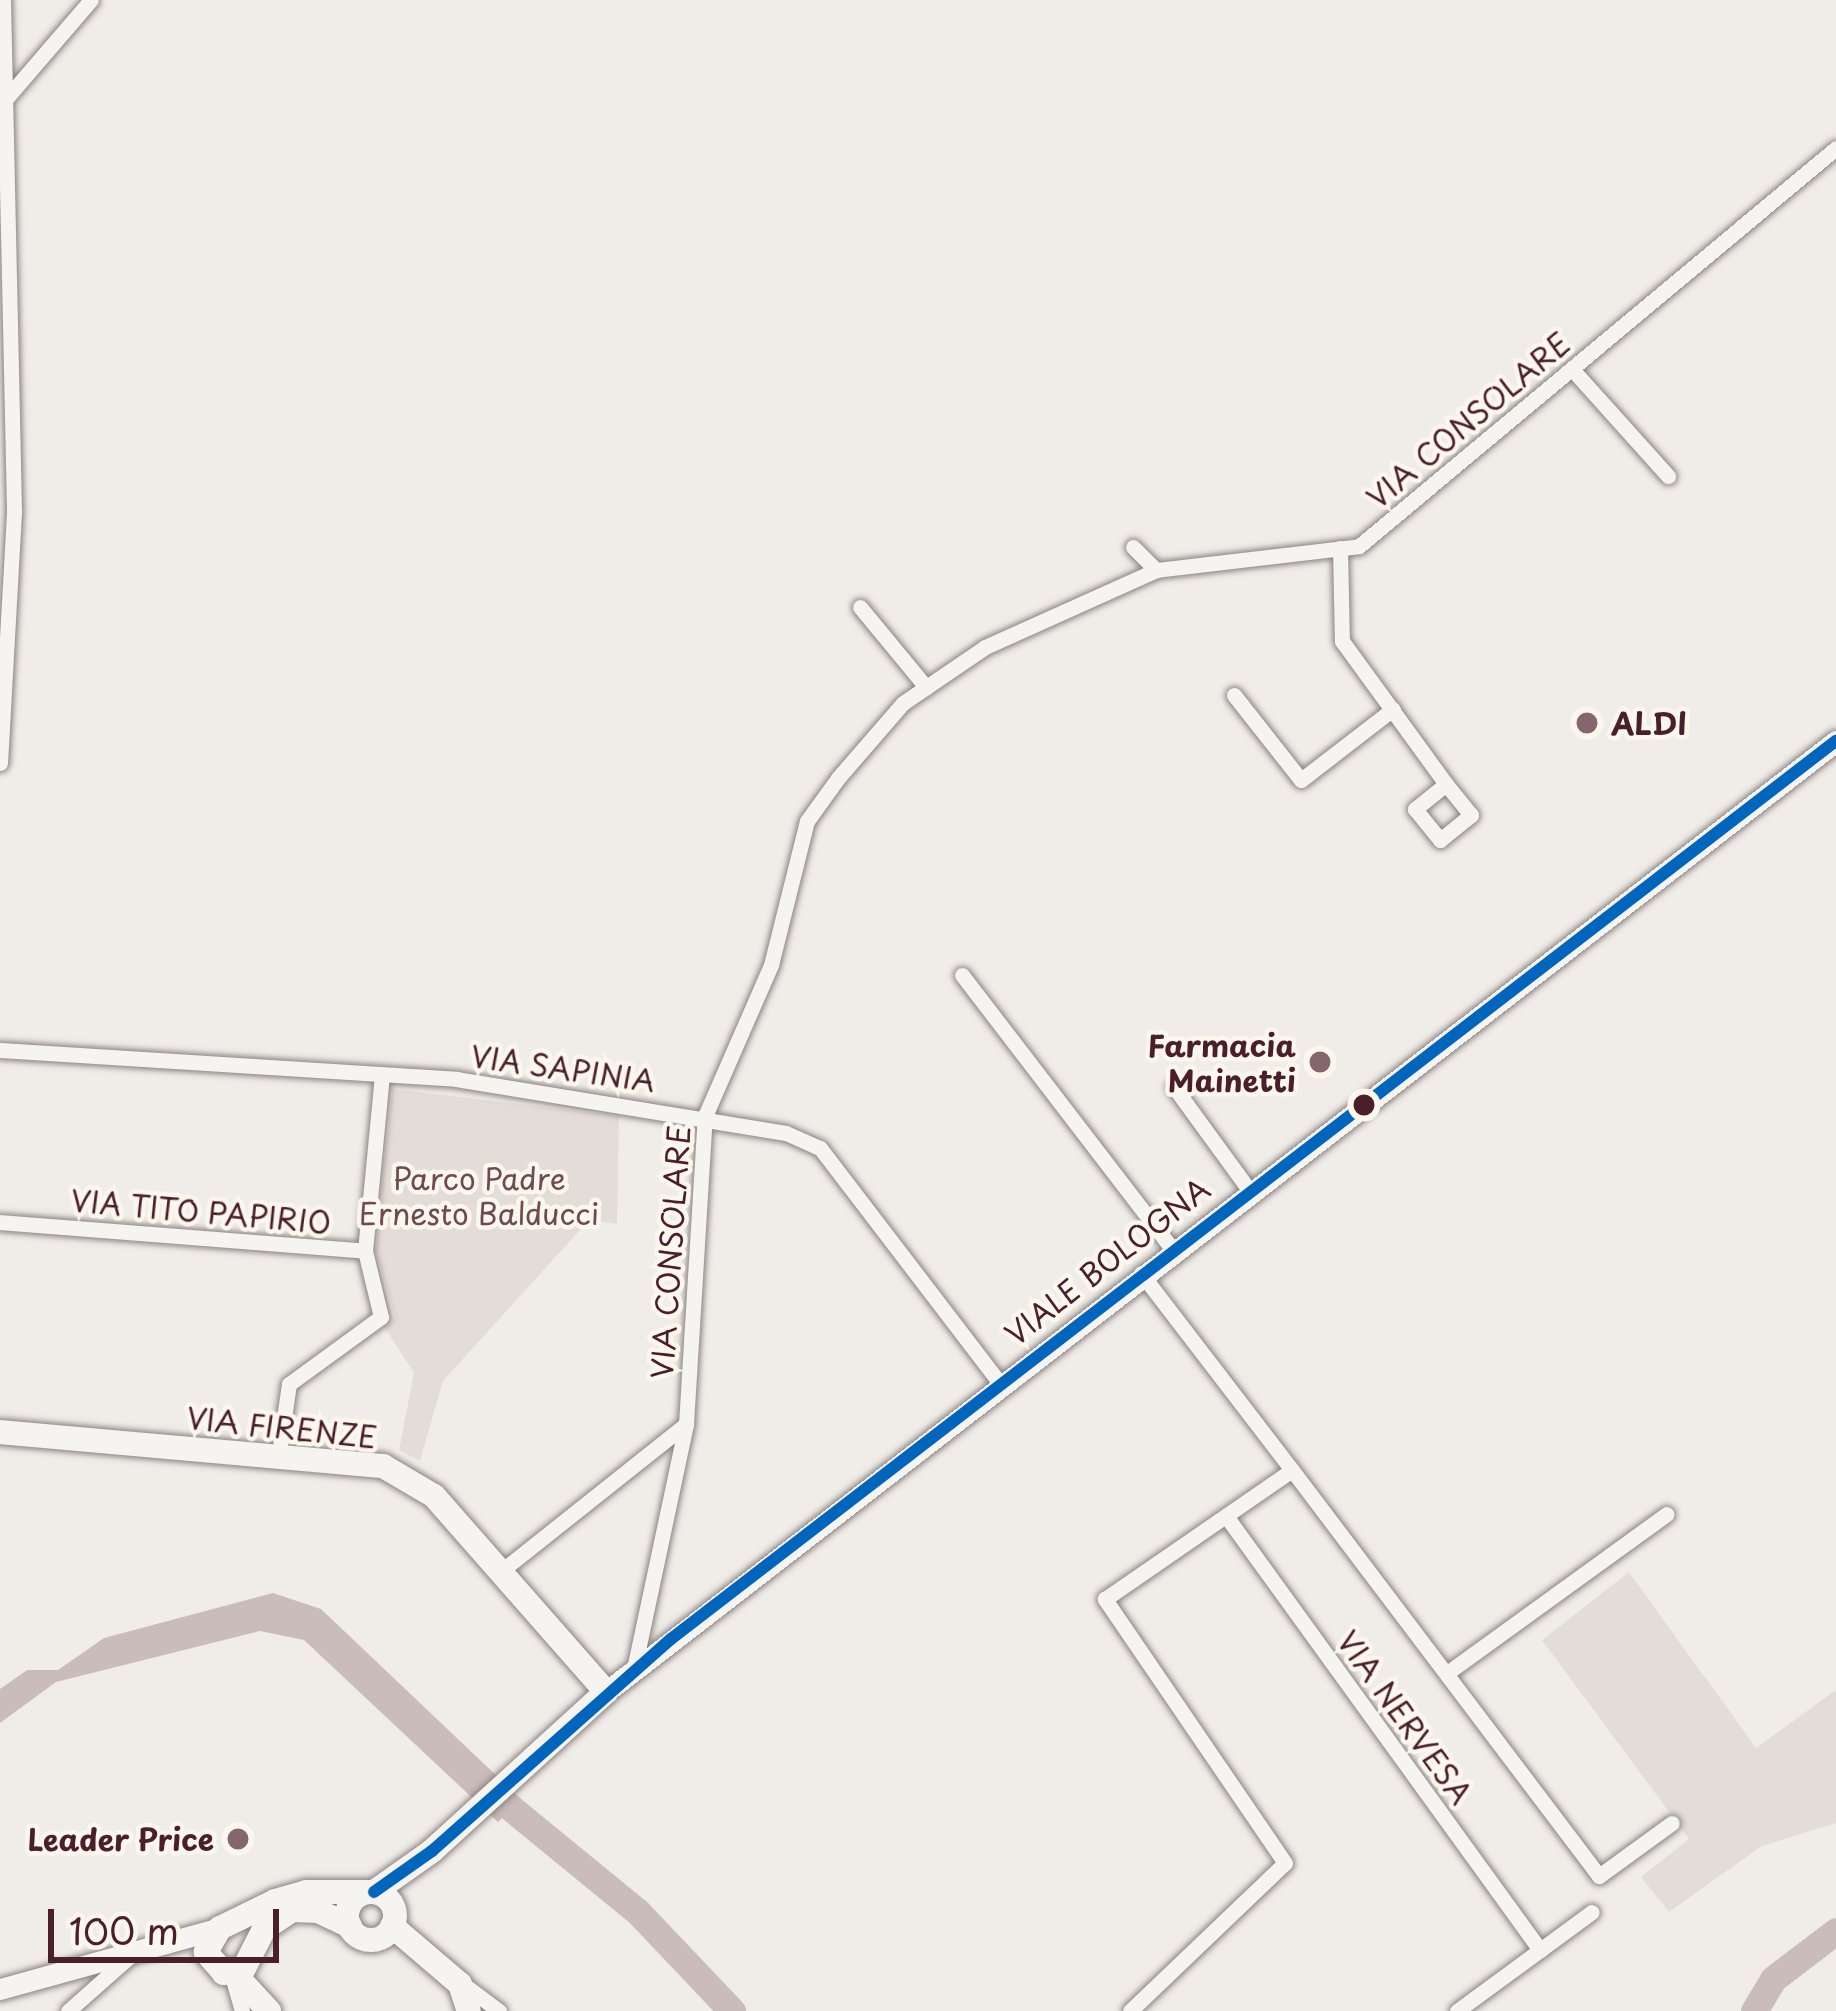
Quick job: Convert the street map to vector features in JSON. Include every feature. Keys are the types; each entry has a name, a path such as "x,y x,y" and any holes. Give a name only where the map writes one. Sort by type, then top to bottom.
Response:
{"main road":[{"name":"VIALE BOLOGNA","path":"371,1892 436,1847 634,1669 999,1382 1836,741"},
{"name":"VIA FIRENZE","path":"0,1432 352,1459 409,1478 606,1692"},
{"name":"VIALE BOLOGNA","path":"397,1926 436,1847"},
{"path":"5,1992 220,1928 306,1892 371,1892 389,1900 397,1926 451,1974 469,2011"},
{"path":"350,1926 350,1904 371,1892"},
{"path":"222,1967 251,1960 264,1929 292,1910 318,1911 369,1940 397,1926"},
{"path":"220,1928 222,1967"},
{"path":"154,1949 222,1967 269,2011"}],"street":[{"path":"0,763 14,509 3,0"},
{"path":"4,100 91,0"},
{"name":"VIA CONSOLARE","path":"634,1669 686,1424 705,1116 771,965 807,820 903,703 985,647 1156,569 1359,546 1836,148"},
{"path":"1572,369 1668,476"},
{"path":"0,529 14,509"},
{"path":"1132,548 1156,569"},
{"path":"1340,548 1342,641 1446,784"},
{"path":"860,608 926,687"},
{"path":"1234,695 1301,780 1393,709"},
{"path":"962,974 1172,1249"},
{"name":"VIA SAPINIA","path":"0,1050 456,1079 705,1116 820,1148 999,1382"},
{"name":"VIA TITO PAPIRIO","path":"0,1222 365,1251 382,1076"},
{"path":"1174,1087 1249,1190"},
{"path":"279,1454 289,1384 381,1317 365,1251"},
{"path":"1141,1273 1599,1876 1672,1823"},
{"path":"500,1572 686,1424"},
{"path":"1130,2011 1285,1862 1105,1599 1292,1470"},
{"path":"1447,1673 1667,1514"},
{"name":"VIA NERVESA","path":"1226,1516 1540,1950"},
{"path":"1457,2011 1592,1912"},
{"path":"68,2011 128,1958"},
{"path":"222,1967 242,2011"},
{"path":"451,1974 499,2011"}],"green space":[{"name":"Parco Padre Ernesto Balducci","path":"392,1089 619,1116 617,1224 589,1220 443,1381 420,1461 399,1450 414,1373 383,1325 395,1316 376,1251"},
{"path":"1629,1572 1756,1748 1836,1690 1836,1823 1762,1846 1669,1912 1641,1877 1689,1839 1542,1640"}],"shaded area":[{"path":"273,1593 321,1609 521,1799 498,1822 304,1640 260,1631 56,1682 0,1723 0,1689 27,1670 58,1670 104,1638"}],"waterway":[{"path":"484,1786 638,1912 732,2011"},
{"path":"1754,2011 1773,1979 1836,1931"}],"transit line":[{"path":"374,1892 432,1851 671,1639 1836,741"}],"place":[{"name":"ALDI","path":"1587,723"},
{"name":"Farmacia Mainetti","path":"1320,1062"},
{"name":"Leader Price","path":"238,1839"}]}
